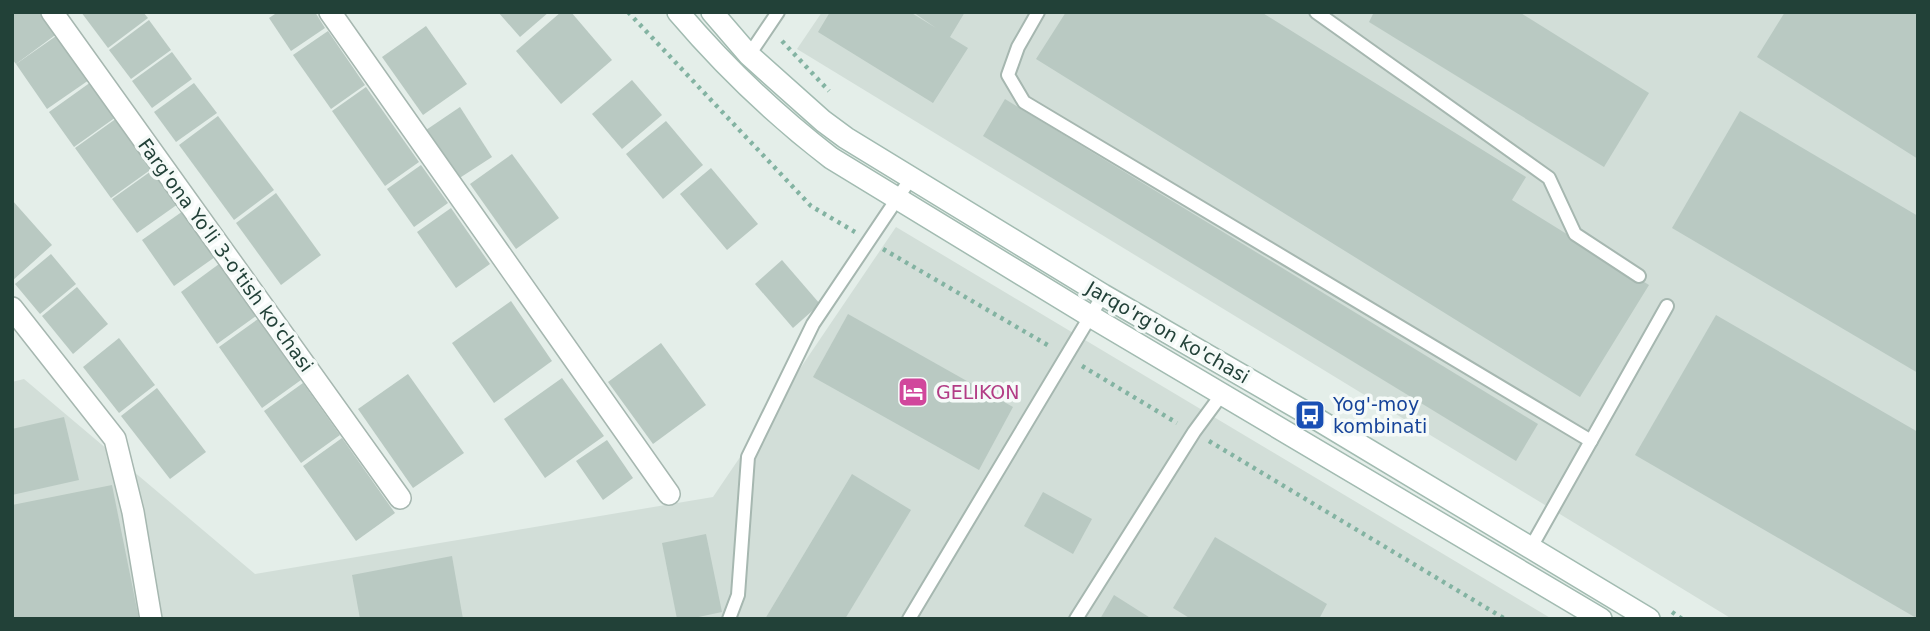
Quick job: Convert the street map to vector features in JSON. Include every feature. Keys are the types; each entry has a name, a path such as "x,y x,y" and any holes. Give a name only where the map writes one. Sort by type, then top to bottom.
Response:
{"main road":[{"name":"Farg'ona Yo'li 3-o'tish ko'chasi","path":"52,12 400,498"},
{"path":"330,12 669,494"},
{"name":"Jarqo'rg'on ko'chasi","path":"678,12 743,83 831,158 1596,618"},
{"name":"Jarqo'rg'on ko'chasi","path":"712,12 749,55 846,138 1103,295 1310,415 1649,619"},
{"path":"12,308 115,439 133,512 151,619"}],"lane":[{"path":"749,55 778,12"},
{"path":"1038,12 1018,47 1008,75 1024,102 1591,441"},
{"path":"1317,12 1332,16 1549,178 1576,234 1639,276"},
{"path":"729,619 738,595 748,457 813,324 911,178"},
{"path":"909,619 1103,295"},
{"path":"1530,548 1667,306"},
{"path":"1076,619 1194,432 1222,394"}],"path":[{"path":"628,12 811,206 1505,619"}],"shaded area":[{"path":"822,12 1918,12 1918,619 1732,619 797,49"},
{"path":"896,227 1552,619 12,619 12,382 24,379 255,574 713,497"}],"building":[{"path":"12,12 43,12 58,33 16,64 12,59"},
{"path":"81,12 143,12 148,18 108,48"},
{"path":"278,12 315,12 325,28 291,51 269,18"},
{"path":"498,12 549,12 520,37"},
{"path":"561,12 571,12 612,60 561,104 516,51"},
{"path":"830,12 910,12 936,28 913,12 965,12 950,37 968,48 933,103 818,32"},
{"path":"1066,12 1261,12 1526,177 1512,200 1649,285 1580,397 1036,59"},
{"path":"1374,12 1519,12 1649,93 1604,167 1369,22"},
{"path":"1785,12 1918,12 1918,159 1757,57"},
{"path":"149,20 171,50 131,79 109,50"},
{"path":"426,26 467,84 423,115 382,57"},
{"path":"328,31 365,85 331,109 293,55"},
{"path":"59,34 89,80 47,109 16,64"},
{"path":"172,52 192,79 152,108 132,81"},
{"path":"632,80 662,115 622,149 592,114"},
{"path":"91,82 116,117 74,147 49,112"},
{"path":"194,83 217,113 176,142 154,112"},
{"path":"366,87 419,162 385,186 332,111"},
{"path":"1005,99 1538,424 1516,461 983,136"},
{"path":"460,107 492,157 458,179 426,130"},
{"path":"1740,111 1918,216 1918,373 1672,228"},
{"path":"218,116 274,190 234,220 179,145"},
{"path":"117,118 153,168 111,198 75,148"},
{"path":"666,121 703,165 663,199 626,154"},
{"path":"512,154 559,218 516,249 470,184"},
{"path":"421,165 448,203 414,227 387,189"},
{"path":"711,168 758,224 727,250 680,194"},
{"path":"154,169 178,204 137,233 112,199"},
{"path":"276,193 321,255 281,285 236,223"},
{"path":"12,200 52,245 12,281"},
{"path":"451,208 490,264 456,288 417,232"},
{"path":"183,211 215,257 174,286 142,240"},
{"path":"51,254 76,284 40,314 15,284"},
{"path":"782,260 820,304 793,328 755,284"},
{"path":"219,264 256,316 217,344 181,292"},
{"path":"77,287 108,324 73,354 42,316"},
{"path":"511,301 552,361 494,403 452,343"},
{"name":"GELIKON","path":"848,314 1013,407 979,470 813,377"},
{"path":"1716,315 1918,432 1918,619 1635,455"},
{"path":"258,319 301,380 262,408 219,347"},
{"path":"119,338 155,385 119,413 83,367"},
{"path":"661,343 706,405 653,444 608,382"},
{"path":"408,374 464,453 413,488 358,409"},
{"path":"562,378 604,436 545,478 504,419"},
{"path":"303,383 340,435 301,463 264,411"},
{"path":"157,388 206,452 170,479 121,416"},
{"path":"64,417 79,480 12,495 12,429"},
{"path":"342,438 395,513 356,541 303,466"},
{"path":"607,440 633,478 603,500 576,461"},
{"path":"852,474 911,510 845,619 765,619"},
{"path":"112,485 139,619 12,619 12,505"},
{"path":"1043,492 1092,519 1073,554 1024,526"},
{"path":"706,534 722,612 677,619 662,543"},
{"path":"1215,537 1327,604 1319,619 1191,619 1173,608"},
{"path":"452,556 463,619 360,619 352,575"},
{"path":"1114,595 1152,619 1100,619"}],"place":[{"name":"GELIKON","path":"913,392"},
{"name":"Yog'-moy kombinati","path":"1310,415"}]}
